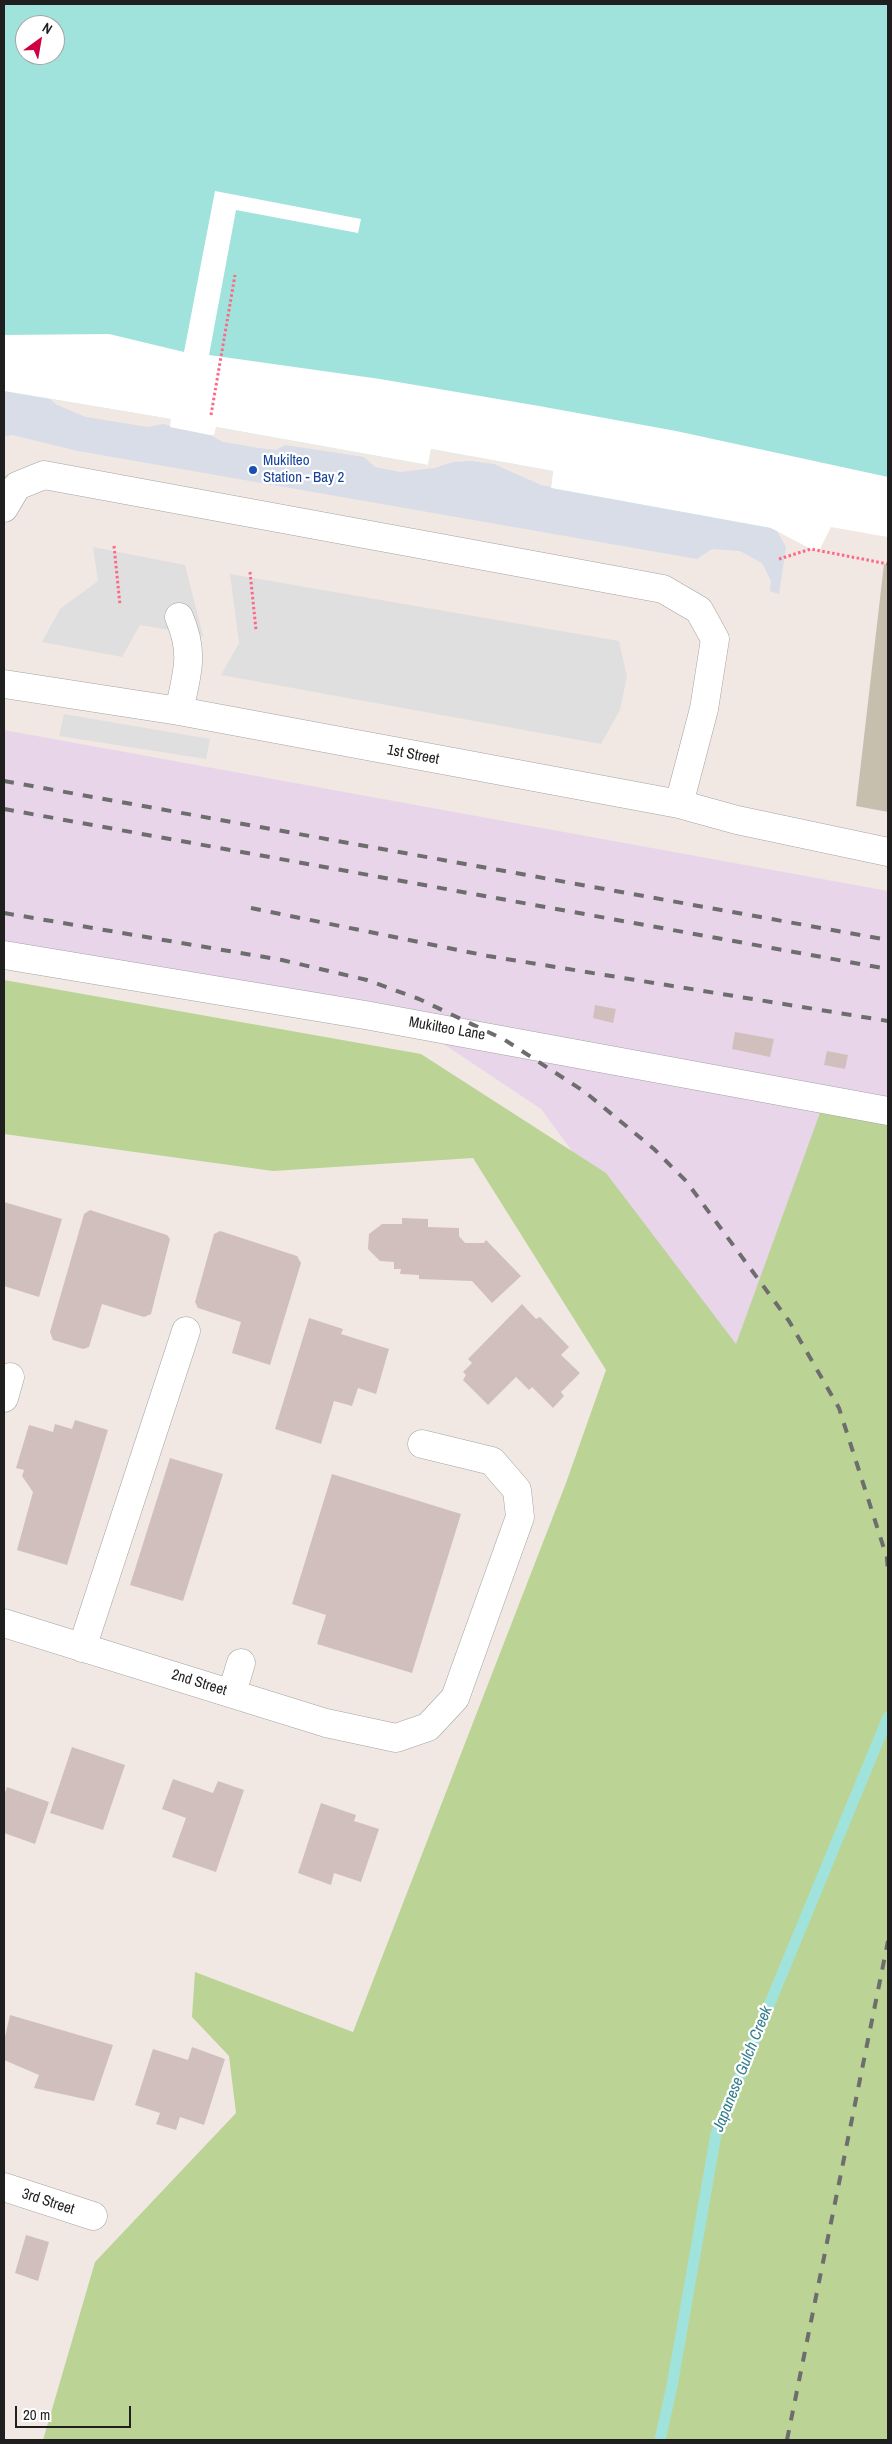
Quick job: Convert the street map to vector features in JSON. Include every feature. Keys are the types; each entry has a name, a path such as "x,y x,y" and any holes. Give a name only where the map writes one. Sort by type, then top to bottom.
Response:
{"street":[{"path":"4,508 17,486 44,475 663,589 699,610 714,638 704,709 679,804"},
{"path":"179,617 188,638 189,659 179,711"},
{"name":"1st Street","path":"4,684 179,711 679,804 737,820 888,852"},
{"name":"Mukilteo Lane","path":"4,955 375,1016 888,1110"},
{"path":"82,1648 186,1331"},
{"name":"2nd Street","path":"4,1623 326,1723 396,1738 428,1727 455,1698 520,1517 517,1490 492,1461 422,1444"},
{"path":"232,1693 241,1663"},
{"name":"3rd Street","path":"4,2187 93,2216"}],"path":[{"path":"211,415 235,275"},
{"path":"114,546 120,605"},
{"path":"779,559 811,549 888,564"},
{"path":"250,572 256,630"}],"shaded area":[{"path":"4,391 50,399 57,405 86,417 148,427 163,424 210,435 223,442 259,448 276,450 285,445 364,457 375,467 400,472 435,468 453,462 471,461 494,464 541,485 771,528 777,531 786,547 779,594 770,591 771,581 762,563 740,551 712,549 697,559 78,451 12,435 4,436"},
{"path":"93,547 185,565 203,636 140,625 122,657 42,642 60,609 98,581"},
{"path":"884,564 888,565 888,812 856,806"},
{"path":"230,574 619,641 627,677 620,710 601,744 221,675 239,643"},
{"path":"64,714 210,739 206,759 59,736"},
{"path":"4,730 888,891 888,2440 737,1374 541,1109 394,1011 4,943"}],"green space":[{"path":"4,980 421,1054 606,1173 736,1344 825,1099 888,1123 888,2440 43,2440 95,2262 236,2113 229,2056 192,2017 195,1972 353,2032 566,1483 606,1370 473,1158 273,1171 4,1134"}],"water":[{"path":"4,4 888,4 888,512 771,528 551,488 553,471 431,449 428,465 4,391"}],"pier":[{"path":"215,191 361,219 358,233 236,210 209,355 380,379 539,406 676,431 888,477 888,537 831,527 819,551 811,549 771,528 551,488 553,471 431,449 428,465 216,427 214,435 210,435 170,427 171,419 4,391 4,335 109,334 184,352"}],"building":[{"path":"595,1005 616,1009 613,1023 593,1018"},
{"path":"735,1032 774,1039 770,1057 732,1049"},
{"path":"827,1051 848,1055 845,1069 824,1065"},
{"path":"4,1202 62,1219 39,1297 4,1286"},
{"path":"90,1210 167,1235 170,1239 151,1314 144,1317 102,1304 89,1347 83,1349 53,1340 50,1332 84,1214"},
{"path":"402,1218 428,1219 428,1227 459,1228 459,1236 465,1243 484,1243 486,1240 521,1276 492,1303 472,1281 419,1279 419,1275 400,1274 401,1269 394,1269 394,1262 380,1261 368,1249 369,1234 382,1224 402,1224"},
{"path":"220,1231 297,1256 301,1263 270,1365 232,1353 241,1322 198,1308 195,1302 214,1234"},
{"path":"522,1304 536,1319 540,1317 569,1347 561,1355 580,1373 561,1392 564,1396 553,1408 532,1387 529,1390 516,1377 488,1405 463,1380 466,1375 463,1372 472,1363 468,1359"},
{"path":"309,1318 343,1329 341,1334 389,1349 376,1394 358,1388 352,1406 334,1401 321,1444 275,1429"},
{"path":"75,1420 108,1430 67,1565 17,1550 33,1492 22,1476 24,1470 16,1468 29,1425 53,1432 55,1424 72,1429"},
{"path":"170,1458 223,1474 183,1601 130,1585"},
{"path":"332,1474 461,1514 412,1673 317,1644 326,1615 292,1604"},
{"path":"72,1747 125,1765 103,1830 50,1813"},
{"path":"173,1779 213,1793 218,1781 244,1790 216,1872 172,1857 186,1818 162,1809"},
{"path":"7,1787 49,1802 35,1844 4,1833 4,1795"},
{"path":"321,1803 356,1815 354,1821 379,1829 361,1882 334,1873 331,1885 298,1873"},
{"path":"10,2015 113,2045 94,2101 34,2088 39,2075 4,2060 4,2041"},
{"path":"192,2047 225,2059 204,2125 180,2117 176,2130 156,2124 160,2113 135,2105 153,2049 188,2060"},
{"path":"26,2235 49,2242 38,2281 15,2273"}],"waterway":[{"name":"Japanese Gulch Creek","path":"660,2440 672,2386 716,2134 888,1717"}],"railway":[{"path":"4,781 888,940"},
{"path":"4,809 888,969"},
{"path":"251,908 488,956 888,1021"},
{"path":"4,913 282,960 367,980 419,999 505,1040 585,1092 654,1149 686,1181 789,1321 839,1408 887,1558 888,1573"},
{"path":"787,2440 888,1941"}],"place":[{"name":"Mukilteo Station - Bay 2","path":"253,470"}]}
